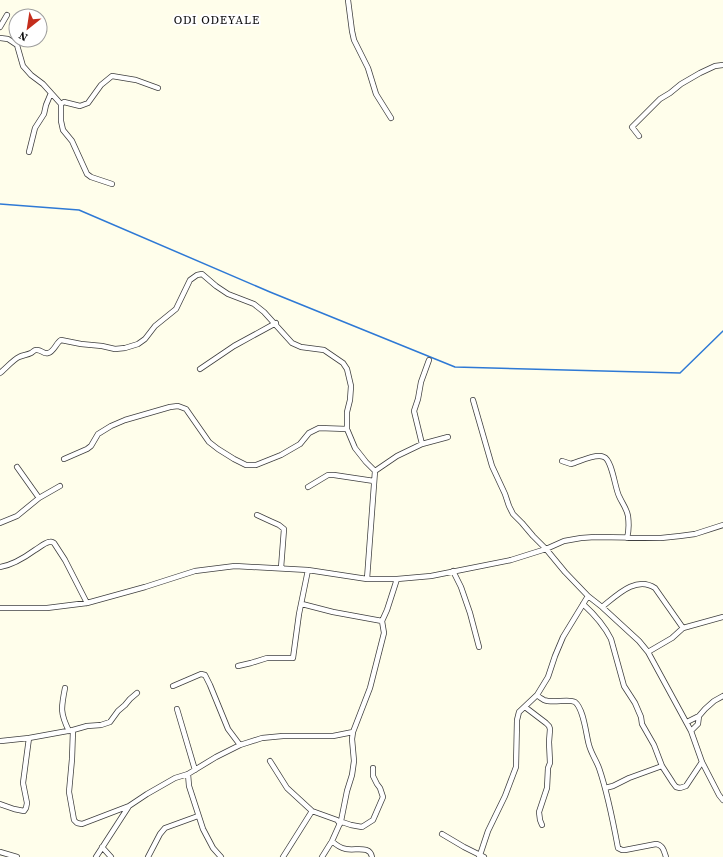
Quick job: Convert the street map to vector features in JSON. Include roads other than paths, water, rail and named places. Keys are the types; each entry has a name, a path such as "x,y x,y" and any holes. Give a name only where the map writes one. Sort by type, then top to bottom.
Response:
{"street":[{"path":"348,0 354,40 368,68 376,94 391,118"},
{"path":"0,27 7,15"},
{"path":"0,38 8,39 17,45 24,66 31,75 43,84 61,104 61,121 63,130 71,140 87,174 91,177 112,184"},
{"path":"639,136 632,127 660,99 700,73 715,66 723,65"},
{"path":"61,104 64,102 80,106 88,103 101,85 112,76 136,80 158,88"},
{"path":"29,152 35,128 44,114 51,93"},
{"path":"0,373 20,356 32,353 36,350 48,353 61,340 115,349 138,344 145,339 155,326 176,309 190,280 193,277 202,274 228,294 254,304 276,323 292,343 301,347 324,350 343,363 348,369 352,386 347,412 347,429 355,448 375,471"},
{"path":"200,369 234,346 276,323"},
{"path":"422,444 414,411 428,360"},
{"path":"473,400 492,466 513,514 588,596 639,641 648,652 692,731 702,762 723,800"},
{"path":"64,459 87,449 91,446 98,434 111,426 170,406 178,406 186,409 209,442 234,459 246,465 256,465 281,455 300,444 309,433 319,428 347,429"},
{"path":"375,471 397,456 422,444 448,437"},
{"path":"562,461 571,464 586,458 600,456 608,460 618,495 628,514 629,530 627,538"},
{"path":"17,467 39,498"},
{"path":"367,579 375,471"},
{"path":"308,487 328,475 374,481"},
{"path":"0,523 17,516 39,498 60,486"},
{"path":"257,515 279,525 284,529 281,568"},
{"path":"0,608 47,608 87,602 145,587 195,571 236,566 308,570 367,579 397,579 431,576 511,560 546,549 564,541 581,538 661,538 695,534 723,525"},
{"path":"0,567 9,565 26,557 45,543 52,542 65,560 87,602"},
{"path":"238,666 267,658 293,658 308,570"},
{"path":"453,571 462,587 478,647"},
{"path":"322,857 332,841 339,822 352,774 354,761 352,739 353,732 370,688 384,633 382,621 397,579"},
{"path":"602,607 628,587 637,584 652,586 655,588 683,628"},
{"path":"442,834 481,856 488,831 516,767 517,720 519,712 537,695 548,677 563,637 588,596"},
{"path":"302,604 333,612 382,621"},
{"path":"583,604 608,632 624,686 635,703 641,717 642,724 654,745 662,766 673,783 680,788 686,786 702,762"},
{"path":"648,652 672,638 683,628 723,617"},
{"path":"174,686 201,674 205,675 228,729 240,745"},
{"path":"65,688 62,711 63,719 71,731 72,758 69,792 74,820 77,823 82,824 129,806 175,778 188,774 240,745 262,738 282,736 333,736 353,732"},
{"path":"1,741 29,738 71,731 87,726 106,724 110,722 118,711 137,694"},
{"path":"537,695 545,701 573,701 578,706 585,725 589,746 599,766 618,848 625,850 659,844 663,848 666,857"},
{"path":"687,722 699,716 714,701 723,696"},
{"path":"525,706 546,723 550,729 550,763 548,768 547,788 539,812 542,825"},
{"path":"177,709 195,770"},
{"path":"692,731 698,724 699,716"},
{"path":"0,804 24,811 26,808 27,803 23,783 29,738"},
{"path":"270,761 287,788 312,811 339,822 362,827 373,820 383,797 373,776 373,768"},
{"path":"605,788 662,766"},
{"path":"188,774 188,786 198,816 213,848 221,857"},
{"path":"96,857 129,806"},
{"path":"283,857 312,811"},
{"path":"148,857 160,834 165,828 198,816"},
{"path":"332,841 337,846 346,849 365,849 369,851 372,857"},
{"path":"102,847 111,857"},
{"path":"0,852 17,857"}],"waterway":[{"path":"0,204 79,210 270,292 455,367 680,373 723,331"}],"district":[{"name":"ODI ODEYALE","path":"217,20"}]}
